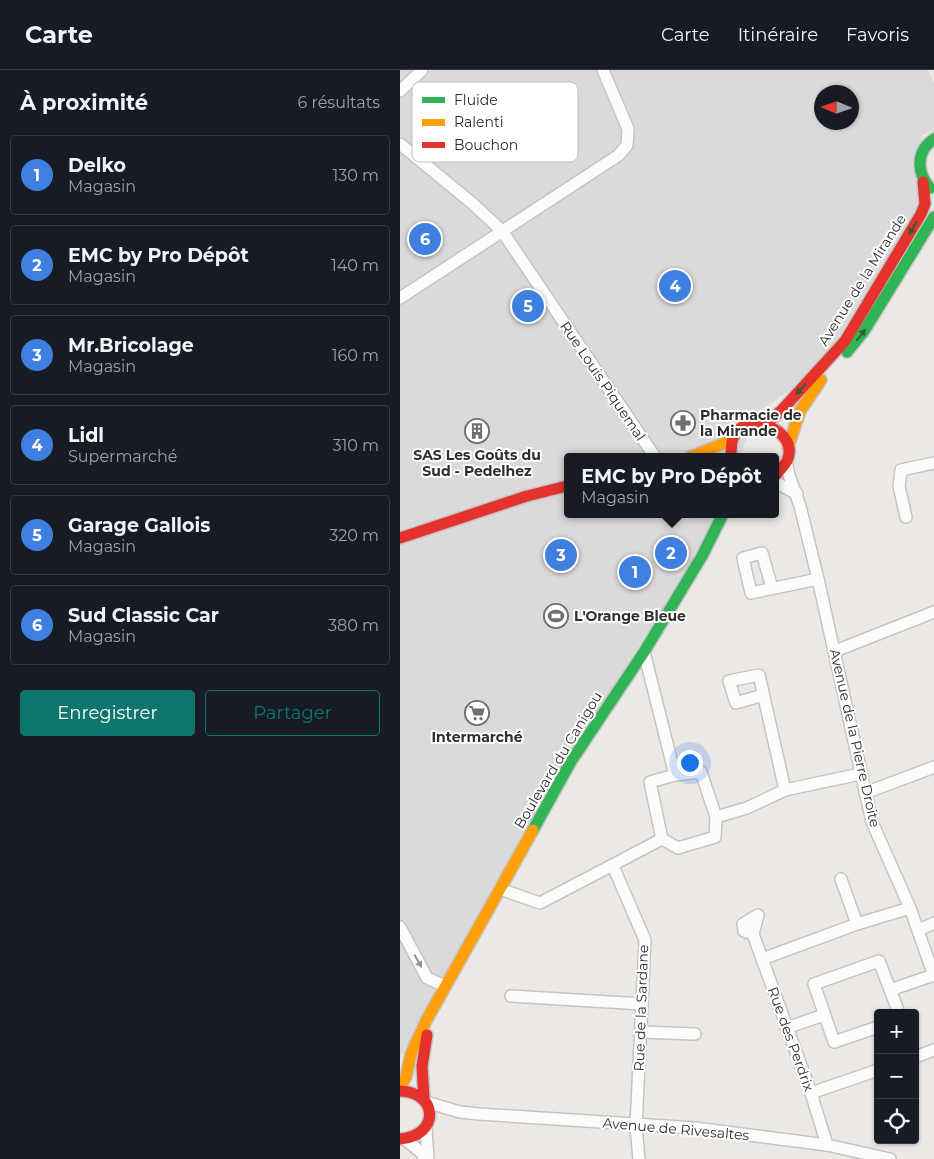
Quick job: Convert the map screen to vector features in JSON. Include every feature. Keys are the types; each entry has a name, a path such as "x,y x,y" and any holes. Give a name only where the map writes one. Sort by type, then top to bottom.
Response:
{"main road":[{"name":"Avenue de la Mirande","path":"702,453 732,440 743,427 773,418 781,412 844,341 921,214 925,199 919,166 922,151 934,139"},
{"path":"923,182 934,191"},
{"name":"Avenue de la Mirande","path":"786,461 797,416 807,398 864,331 934,217"},
{"path":"760,422 778,430 788,447"},
{"path":"731,453 732,440"},
{"path":"779,471 786,461"},
{"path":"400,538 518,499 564,487"},
{"name":"Boulevard du Canigou","path":"400,1087 406,1077 411,1054 426,1021 570,763 604,709 644,652 702,556 721,518"},
{"name":"Boulevard du Canigou","path":"427,1125 430,1115 421,1082 423,1049 439,998"},
{"path":"400,1091 411,1091 425,1100"},
{"path":"402,1140 414,1138 427,1125"}],"street":[{"path":"400,91 422,70"},
{"path":"400,298 619,155 627,145 628,128 603,70"},
{"name":"Rue Louis Piquemal","path":"400,144 412,154"},
{"name":"Rue Louis Piquemal","path":"422,162 472,203 502,231 652,453"},
{"name":"Avenue de la Pierre Droite","path":"786,461 789,475 797,494 818,579 872,822 910,908 934,975"},
{"path":"906,516 899,486 901,470 934,463"},
{"path":"779,484 797,494"},
{"path":"772,588 818,579"},
{"path":"835,652 934,612"},
{"path":"644,652 675,775"},
{"path":"763,695 785,790"},
{"path":"865,793 934,767"},
{"path":"701,772 716,818 715,838 678,848 662,840 650,782 675,775 701,772"},
{"path":"716,818 747,808 785,790 860,774"},
{"path":"500,889 540,903 662,840"},
{"name":"Rue de la Sardane","path":"613,866 645,940 636,1126 639,1159"},
{"path":"840,879 858,924"},
{"path":"762,959 858,924 910,908"},
{"path":"918,930 934,923"},
{"path":"400,928 427,978 445,986"},
{"name":"Rue des Perdrix","path":"753,934 811,1093 827,1146"},
{"path":"874,1028 834,1042 814,984 879,961 897,1009"},
{"path":"890,990 934,975"},
{"path":"511,996 642,1004"},
{"path":"786,1028 824,1014"},
{"path":"641,1032 695,1034"},
{"path":"919,1056 934,1050"},
{"path":"811,1093 874,1071"},
{"name":"Avenue de Rivesaltes","path":"425,1100 460,1112 636,1126 695,1128 827,1146 850,1156 890,1159"},
{"name":"Avenue de Rivesaltes","path":"427,1125 440,1116 460,1112"},
{"path":"426,1159 427,1125"},
{"path":"402,1140 422,1153 426,1159"}],"shaded area":[{"path":"400,70 928,70 934,84 934,130 923,135 912,163 923,193 923,203 825,359 789,391 754,415 741,453 564,453 564,518 715,518 690,567 561,766 400,1059"}],"traffic: fast":[{"path":"930,188 922,175 920,162 924,149 934,139"},
{"path":"847,352 864,331 934,217"},
{"path":"533,830 570,763 644,652 702,556 721,518"}],"traffic: slow":[{"path":"788,447 800,411 821,380"},
{"path":"700,453 732,440"},
{"path":"400,1087 406,1077 411,1054 426,1021 533,830"}],"traffic: jam":[{"path":"760,422 773,418 781,411 845,341 921,214 925,204 923,182"},
{"path":"731,453 732,440 740,429 749,425 759,424 770,427 786,441 789,450 787,461 779,471"},
{"path":"400,538 527,496 564,487"},
{"path":"424,1098 422,1066 427,1035"},
{"path":"400,1091 413,1093 422,1098 428,1106 430,1114 428,1123 422,1130 413,1136 400,1139"}],"place":[{"name":"Sud Classic Car","path":"425,239"},
{"name":"Lidl","path":"675,286"},
{"name":"Garage Gallois","path":"528,306"},
{"name":"Pharmacie de la Mirande","path":"683,423"},
{"name":"SAS Les Goûts du Sud - Pedelhez","path":"477,431"},
{"name":"EMC by Pro Dépôt","path":"671,553"},
{"name":"Mr.Bricolage","path":"561,555"},
{"name":"Delko","path":"635,572"},
{"name":"L'Orange Bleue","path":"556,616"},
{"name":"Intermarché","path":"477,713"}]}
